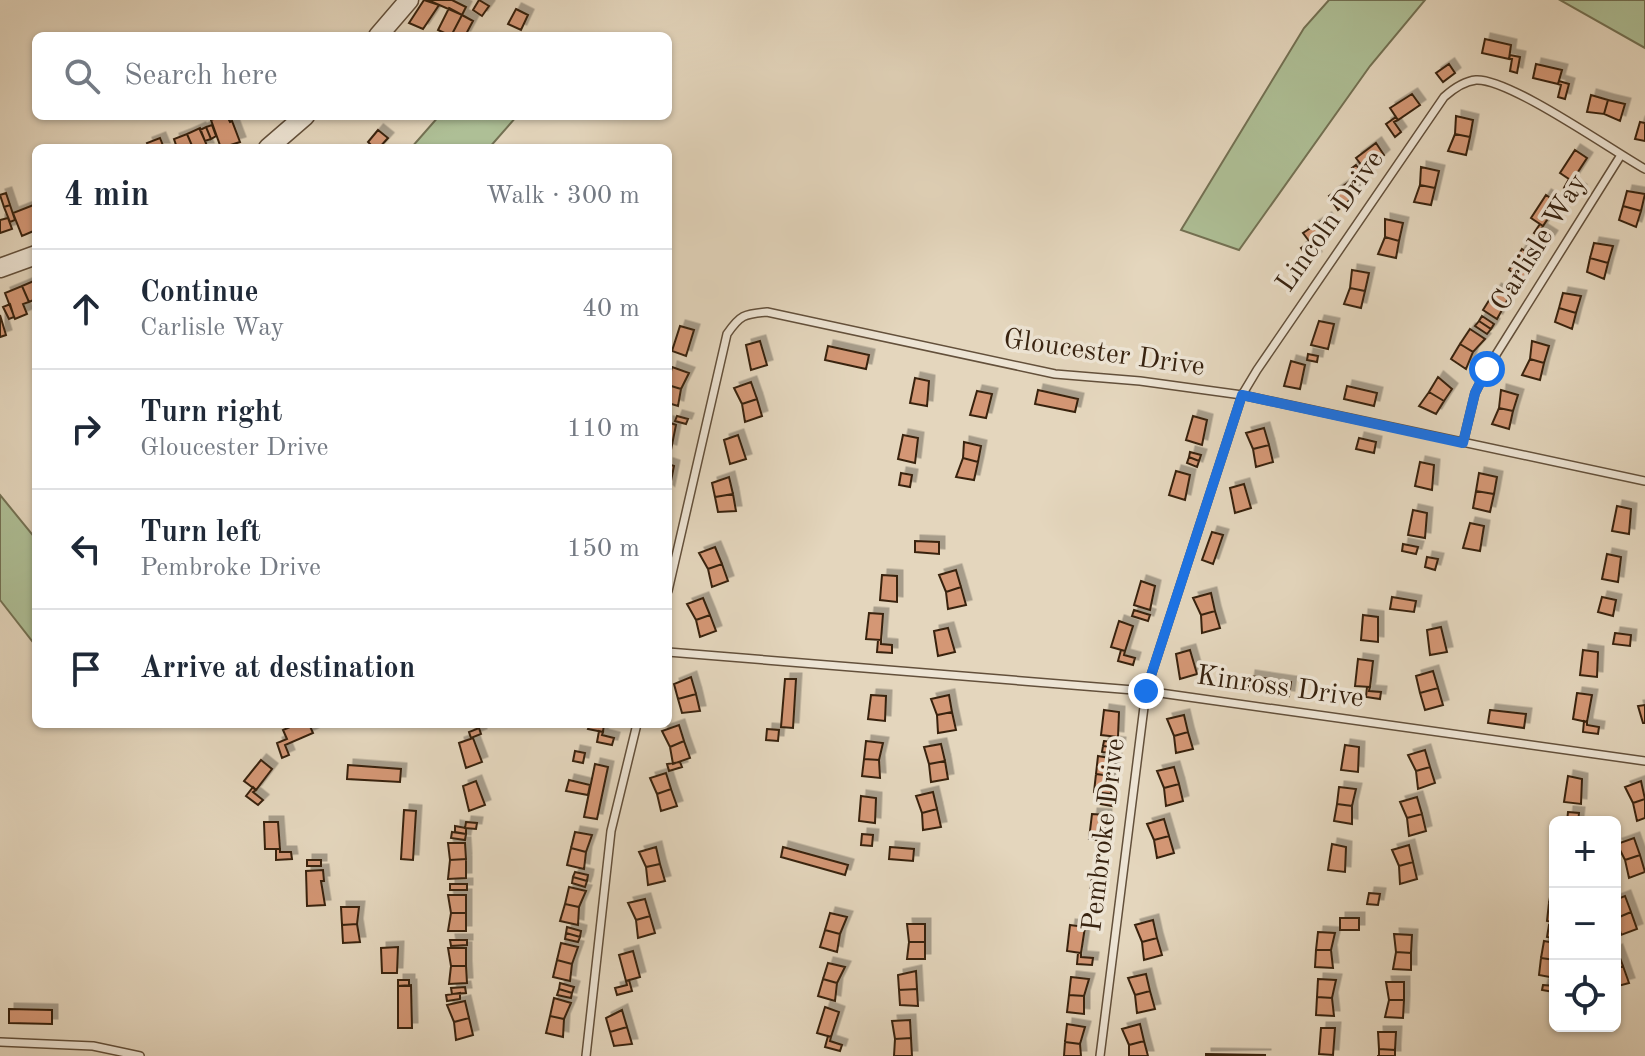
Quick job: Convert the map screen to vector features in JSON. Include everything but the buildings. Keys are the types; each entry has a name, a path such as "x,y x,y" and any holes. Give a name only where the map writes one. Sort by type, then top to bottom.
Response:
{"street":[{"path":"381,32 409,0"},
{"path":"273,144 300,120"},
{"path":"0,268 32,256"}],"lane":[{"name":"Lincoln Drive","path":"1242,395 1444,97 1454,88 1475,80 1508,86 1621,155"},
{"path":"1621,155 1645,169"},
{"name":"Carlisle Way","path":"1463,443 1475,393 1487,369 1621,155"},
{"name":"Gloucester Drive","path":"672,574 727,334 735,321 746,314 767,312 1055,374 1140,381 1242,395 1645,481"},
{"name":"Pembroke Drive","path":"1100,1056 1146,691 1242,395"},
{"name":"Kinross Drive","path":"672,652 1146,691 1645,761"},
{"path":"586,1056 611,831 636,728"},
{"path":"0,1042 93,1046 140,1056"},
{"path":"93,1046 93,1056"}],"green space":[{"path":"1329,0 1425,0 1370,66 1239,250 1181,230 1304,28"},
{"path":"1560,0 1645,0 1645,48"},
{"path":"436,120 514,120 492,144 414,144"},
{"path":"0,495 32,534 32,641 0,600"}],"route":[{"path":"1146,691 1242,395 1463,443 1475,393 1487,369"}]}
